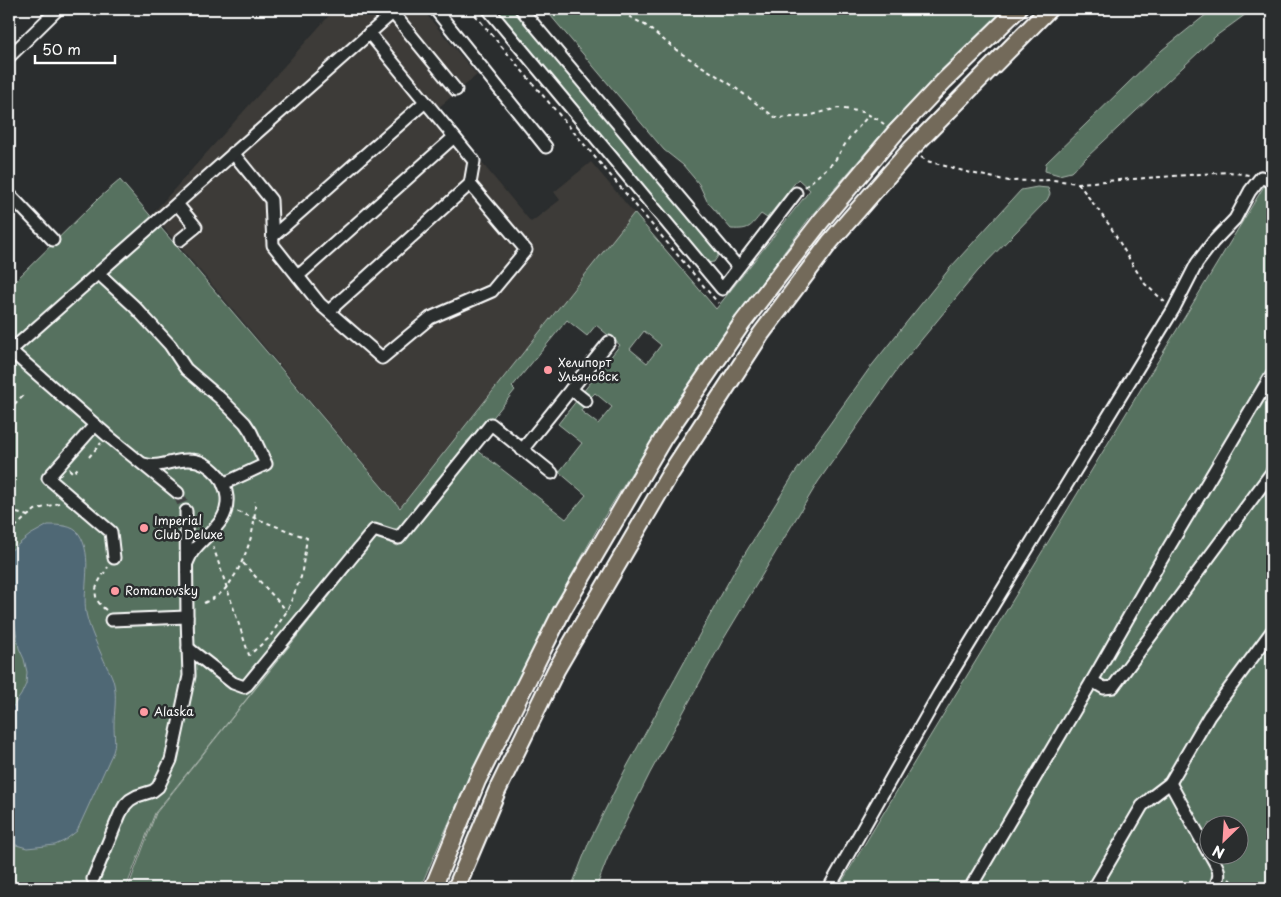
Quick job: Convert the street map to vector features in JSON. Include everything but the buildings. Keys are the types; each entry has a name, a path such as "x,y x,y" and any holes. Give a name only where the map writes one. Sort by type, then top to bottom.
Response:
{"highway":[{"path":"433,888 477,781 558,620 664,437 765,292 821,220 895,133 944,80 1018,9"},
{"path":"456,888 497,791 556,670 670,474 760,334 830,242 911,148 1049,9"}],"street":[{"path":"9,57 58,9"},
{"path":"435,9 546,147"},
{"path":"488,9 722,289 796,193"},
{"path":"521,9 738,267"},
{"path":"178,493 139,462 10,351 395,11 456,90"},
{"path":"329,311 470,184 474,161 369,34"},
{"path":"272,236 425,102"},
{"path":"298,276 454,137"},
{"path":"233,154 272,200 273,245 320,304 382,358 430,318 492,291 526,250 470,184"},
{"path":"829,888 940,694 1173,310 1196,263 1235,219 1250,191 1267,180"},
{"path":"9,194 53,240"},
{"path":"177,204 196,227 180,240"},
{"path":"98,273 134,306 170,345 186,369 220,398 251,432 266,464 223,484"},
{"path":"522,450 609,342"},
{"path":"970,888 1272,374"},
{"path":"571,389 586,401"},
{"path":"95,424 48,478 111,532 114,558"},
{"path":"188,648 233,683 244,687 252,681 374,530 399,538 491,424 552,474"},
{"path":"139,462 156,466 176,461 196,461 214,470 223,484 227,498 224,515 215,528 192,551 186,565"},
{"path":"1092,681 1104,688 1112,687 1272,472"},
{"path":"93,879 125,805 136,796 154,791 158,787 171,760 189,676 186,512"},
{"path":"111,620 187,617"},
{"path":"1094,888 1142,806 1170,783 1209,716 1272,631"},
{"path":"1170,783 1198,833"},
{"path":"1214,888 1218,882 1219,875 1215,864"}],"path":[{"path":"470,9 718,303"},
{"path":"615,9 645,25 679,52 730,84 776,118 808,116 838,108 863,112 877,119 895,133"},
{"path":"796,193 812,182 834,162 849,138 869,115"},
{"path":"911,148 927,162 1009,181 1053,180 1078,183 1229,172 1267,180"},
{"path":"1078,183 1110,226 1146,284 1173,310"},
{"path":"9,410 24,394"},
{"path":"89,457 94,451"},
{"path":"75,472 79,467"},
{"path":"204,603 216,597 227,588 242,562 251,537 255,501"},
{"path":"9,533 35,510 58,504"},
{"path":"213,546 249,655 269,638 287,611 301,577 307,538 234,510"},
{"path":"9,511 28,516"},
{"path":"103,608 95,594 96,587 114,558"},
{"path":"242,562 287,611"}],"shaded area":[{"path":"335,9 422,9 477,75 437,109 531,222 560,200 554,192 591,162 634,213 400,507 152,214"}],"green space":[{"path":"494,9 515,9 717,251 718,256 714,262 707,263"},
{"path":"545,9 1005,9 890,124 811,216 738,314 658,430 601,522 562,593 468,779 420,888 128,888 156,813 351,569 155,813 126,888 9,888 9,287 99,198 120,180 400,508 634,213 716,309 810,190 798,179 767,218 761,214 749,227 731,229 707,201 699,184 683,165 664,150","holes":["567,320 587,336 596,325 620,345 583,392 590,398 595,393 612,407 598,424 581,411 584,405 577,400 558,424 582,443 559,472 586,495 566,519 477,450 398,546 376,538 382,530 390,530 402,526 468,444 466,442 487,425 515,390 512,387","644,331 661,345 647,363 630,349"]},
{"path":"1213,9 1253,9 1216,36 1071,172 1059,175 1045,171 1046,163 1162,50"},
{"path":"1272,173 1272,888 838,888"},
{"path":"1037,187 1048,188 1050,194 1047,200 978,271 899,367 818,482 723,640 650,773 608,857 596,888 571,888 589,842 625,770 736,568 794,474 869,369 950,268 1021,190"}],"water":[{"path":"48,525 65,526 73,529 79,534 83,543 87,563 86,613 115,689 115,742 113,752 77,831 55,845 27,848 9,843 9,712 26,684 27,672 19,648 14,621 9,553 30,535"}],"tunnel":[{"path":"178,493 186,511"}],"place":[{"name":"Хелипорт Ульяновск","path":"548,370"},
{"name":"Imperial Club Deluxe","path":"144,528"},
{"name":"Romanovsky","path":"115,591"},
{"name":"Alaska","path":"144,712"}]}
